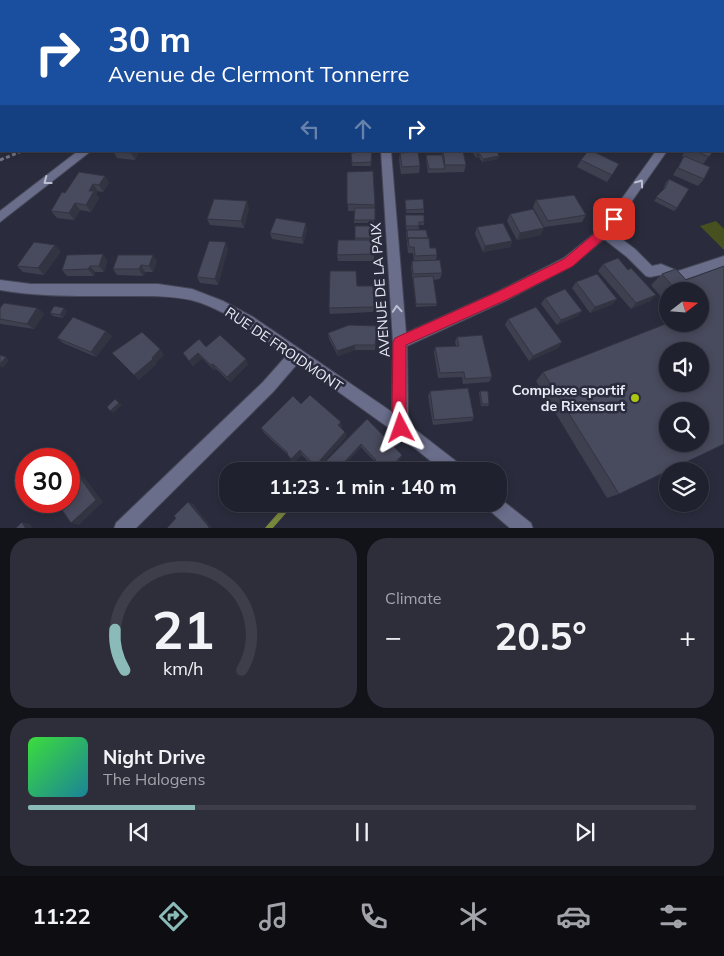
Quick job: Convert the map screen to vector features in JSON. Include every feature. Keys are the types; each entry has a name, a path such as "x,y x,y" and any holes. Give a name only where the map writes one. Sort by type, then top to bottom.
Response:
{"street":[{"path":"0,217 85,152"},
{"name":"AVENUE DE LA PAIX","path":"386,152 400,342 399,408 401,428"},
{"path":"400,342 502,296 568,262 604,232 661,152"},
{"path":"604,232 631,253 650,272 661,269 677,277 724,261"},
{"name":"RUE DE FROIDMONT","path":"0,285 31,290 158,290 192,295 218,304 246,319 297,354 401,428 444,462"},
{"path":"122,528 268,387 297,354"},
{"path":"505,512 525,528"}],"path":[{"path":"0,160 20,152"}],"green space":[{"path":"716,221 724,229 724,250 700,226"}],"building":[{"path":"372,152 371,162 352,163 351,153"},
{"path":"418,152 420,166 402,167 400,153"},
{"path":"443,152 463,152 466,165 445,165"},
{"path":"476,152 497,152 499,156 483,159 480,154"},
{"path":"587,152 594,152 619,164 612,175 581,160"},
{"path":"698,152 712,152 709,157"},
{"path":"426,155 442,155 445,169 429,169"},
{"path":"684,156 710,167 704,179 678,168"},
{"path":"373,171 375,205 347,204 347,172"},
{"path":"79,172 105,176 99,185 93,184 89,191 94,191 86,205 75,203 69,213 51,211 62,192 65,193"},
{"path":"669,179 689,189 677,208 656,197 665,188"},
{"path":"574,195 586,215 548,221 536,200"},
{"path":"214,199 247,201 241,221 207,219"},
{"path":"423,199 424,209 406,210 405,200"},
{"path":"355,208 375,208 375,220 354,220"},
{"path":"533,209 544,228 520,233 510,214"},
{"path":"405,215 424,215 424,222 419,222 419,226 406,226"},
{"path":"276,218 306,223 302,238 270,233"},
{"path":"503,223 512,241 485,246 477,227"},
{"path":"355,226 375,226 376,238 355,238"},
{"path":"407,230 426,230 428,238 408,238 408,242"},
{"path":"408,238 429,238 430,248 436,248 437,255 415,256 414,247 409,247"},
{"path":"338,240 374,240 374,254 337,255"},
{"path":"209,241 226,242 215,279 197,277"},
{"path":"34,242 55,245 38,268 17,266"},
{"path":"103,254 99,266 90,266 88,269 62,270 67,255"},
{"path":"118,255 153,255 149,266 141,265 139,269 113,269"},
{"path":"618,258 628,270 631,268 656,295 636,303 603,264"},
{"path":"440,260 442,273 413,274 412,261"},
{"name":"Complexe sportif de Rixensart","path":"724,266 724,444 709,451 709,402 659,402 659,452 707,452 686,462 659,462 659,475 619,494 543,372 659,327 659,332 709,332 709,282 669,282 662,274 676,269 686,280"},
{"path":"330,271 356,271 357,286 373,286 374,307 329,308"},
{"path":"597,274 617,299 595,307 576,282"},
{"path":"433,276 437,304 416,304 413,277"},
{"path":"565,289 582,311 561,320 545,298"},
{"path":"4,303 37,308 27,324 0,319 0,308"},
{"path":"54,306 64,308 60,315 50,313"},
{"path":"536,307 562,342 533,356 508,319"},
{"path":"73,317 106,331 91,352 57,338"},
{"path":"349,325 377,326 375,345 355,345 337,351 328,333"},
{"path":"142,332 160,349 153,359 134,375 112,353"},
{"path":"220,335 246,359 227,377 198,353 189,361 183,353 199,339 206,347"},
{"path":"482,335 492,377 465,379 464,372 440,373 435,347 459,346 457,337"},
{"path":"0,355 6,357 0,364"},
{"path":"468,388 474,417 434,420 430,391"},
{"path":"480,391 488,391 489,404 482,404"},
{"path":"310,395 341,422 338,425 345,432 319,462 311,462 300,450 291,459 288,453 261,428 293,396 301,404"},
{"path":"115,399 119,403 110,411 107,407"},
{"path":"367,419 402,455 396,462 374,462 376,460 361,444 344,462 326,461"},
{"path":"80,478 96,500 71,523 64,513 80,513"},
{"path":"188,502 209,527 167,528 176,518 174,516"},
{"path":"22,522 25,528 16,528"}],"waterway":[{"path":"269,528 283,512"}],"place":[{"name":"Complexe sportif de Rixensart","path":"635,398"}],"route":[{"path":"401,428 399,408 400,342 502,296 568,262 604,232 614,219"}]}
